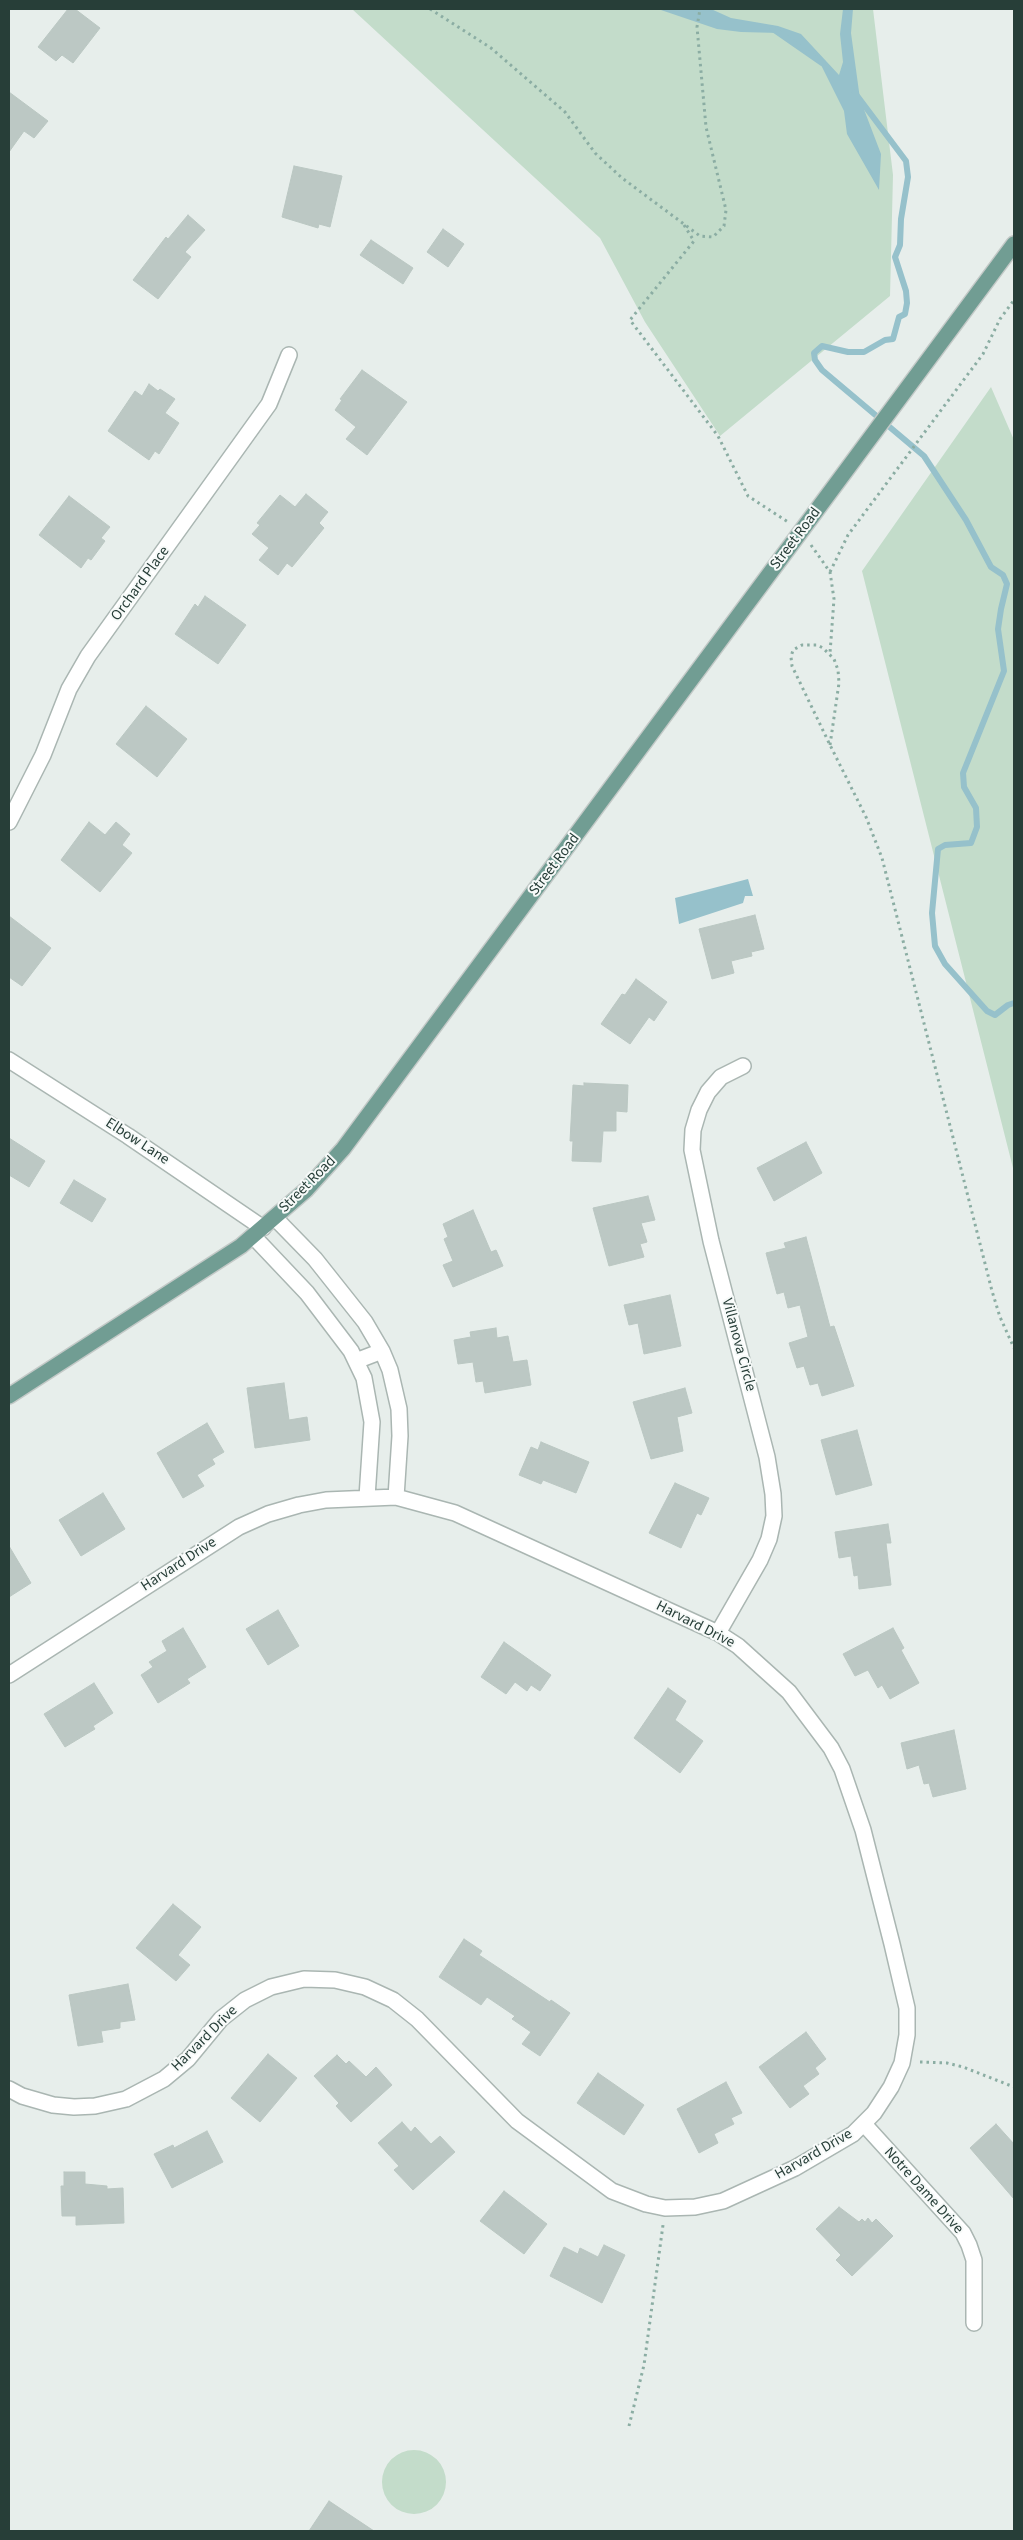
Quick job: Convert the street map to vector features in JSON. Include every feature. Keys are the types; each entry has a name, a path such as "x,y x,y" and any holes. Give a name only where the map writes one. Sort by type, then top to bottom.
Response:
{"main road":[{"name":"Street Road","path":"9,1396 258,1232 306,1190 350,1142 1014,244"}],"street":[{"name":"Orchard Place","path":"9,822 43,755 69,688 88,656 269,404 289,355"},
{"name":"Elbow Lane","path":"9,1060 128,1136 258,1232"},
{"name":"Villanova Circle","path":"718,1633 760,1560 769,1539 774,1516 774,1494 767,1457 711,1241 692,1150 693,1130 699,1110 708,1092 722,1077 743,1066"},
{"path":"276,1218 315,1259 365,1322 382,1350 390,1370 399,1409 400,1436 396,1496"},
{"path":"258,1232 351,1351 364,1378 372,1422 367,1497"},
{"path":"356,1361 382,1350"},
{"name":"Harvard Drive","path":"9,1675 239,1527 268,1514 299,1505 367,1497 396,1496 455,1513 718,1633 759,1664 790,1692 820,1733 842,1769 863,1830 907,2008 907,2035 902,2063 891,2087 864,2124 834,2146 795,2168 723,2201 695,2207 665,2208 646,2204 612,2191 517,2122 417,2019 393,2000 365,1987 335,1980 304,1979 272,1987 245,2000 221,2019 188,2059 164,2079 126,2099 95,2106 53,2105 9,2090"},
{"name":"Notre Dame Drive","path":"864,2124 962,2233 969,2245 974,2260 974,2323"}],"path":[{"path":"430,9 491,48 565,112 595,152 622,178 700,236 713,237 724,226 726,210 706,127 697,27 700,9"},
{"path":"682,222 694,241 630,320 718,436 748,496 802,532 830,572 834,599 830,653"},
{"path":"830,572 848,535 983,354 1000,319 1014,300"},
{"path":"830,745 839,683 838,670 830,653 823,648 809,644 793,650 792,666 830,745 866,817 882,858 992,1291 1000,1317 1014,1348"},
{"path":"902,2063 947,2063 1014,2087"},
{"path":"629,2426 644,2365 665,2208"}],"green space":[{"path":"352,9 873,9 893,175 890,296 720,436 645,322 600,238"},
{"path":"991,387 1014,440 1014,1172 862,571"},
{"path":"414,2450 432,2456 440,2464 446,2482 440,2500 432,2508 414,2514 396,2508 388,2500 382,2482 388,2464 396,2456"}],"water":[{"path":"658,9 711,9 731,18 778,26 801,34 839,75 843,62 840,34 843,9 853,9 851,33 860,99 881,154 879,190 847,134 844,111 819,61 779,33 717,29"},
{"path":"748,879 753,896 745,896 743,903 679,924 675,898"}],"building":[{"path":"68,9 75,9 100,28 73,63 62,55 56,61 38,47"},
{"path":"9,92 48,121 34,138 24,131 9,152"},
{"path":"294,166 342,176 330,227 319,224 318,228 282,217"},
{"path":"188,215 205,230 185,252 191,257 158,299 133,280 166,237 168,239"},
{"path":"443,229 464,244 448,267 427,252"},
{"path":"371,240 413,268 403,284 360,255"},
{"path":"362,370 407,402 367,455 346,439 356,427 335,410 342,400 340,399"},
{"path":"149,384 158,391 160,389 175,399 165,413 179,423 159,454 155,451 149,460 108,431 135,391 142,396"},
{"path":"306,494 328,512 319,523 324,528 292,567 287,563 278,575 259,560 269,548 252,534 260,525 257,523 280,495 295,507"},
{"path":"69,496 110,527 101,538 105,541 91,560 88,558 81,568 39,535"},
{"path":"205,596 246,625 218,664 175,634 195,604 198,607"},
{"path":"146,706 187,739 157,777 116,744"},
{"path":"89,822 105,835 116,822 130,834 122,845 132,853 100,892 61,860"},
{"path":"755,915 764,949 751,952 752,956 731,961 734,973 712,979 699,929"},
{"path":"9,916 51,948 22,986 9,977"},
{"path":"636,979 667,1002 654,1021 649,1017 630,1044 601,1024 622,994 625,995"},
{"path":"584,1083 628,1085 627,1112 616,1111 616,1131 603,1131 601,1162 572,1161 573,1141 570,1141 573,1085 584,1086"},
{"path":"9,1138 45,1161 29,1187 9,1175"},
{"path":"806,1142 822,1173 774,1201 757,1168"},
{"path":"74,1180 106,1199 92,1222 60,1203"},
{"path":"648,1196 655,1220 641,1223 647,1242 640,1244 644,1257 609,1266 593,1208"},
{"path":"473,1210 491,1252 496,1250 503,1266 453,1287 443,1265 453,1261 444,1239 448,1237 443,1224"},
{"path":"806,1237 830,1327 834,1326 854,1386 822,1396 818,1383 810,1385 804,1366 797,1368 789,1343 808,1337 800,1305 788,1308 784,1292 777,1294 766,1253 786,1248 784,1243"},
{"path":"670,1295 681,1346 644,1354 638,1323 629,1325 624,1305"},
{"path":"496,1328 497,1338 508,1336 513,1362 527,1360 531,1385 485,1393 483,1381 476,1382 473,1362 458,1364 454,1340 471,1337 470,1332"},
{"path":"284,1383 289,1420 307,1417 310,1440 255,1448 247,1388"},
{"path":"685,1388 692,1413 677,1417 683,1451 651,1459 633,1402"},
{"path":"207,1423 224,1452 212,1459 215,1464 197,1475 204,1486 183,1498 157,1453"},
{"path":"857,1430 872,1485 836,1495 821,1440"},
{"path":"541,1442 589,1462 576,1493 543,1480 541,1484 519,1475 531,1447 538,1450"},
{"path":"675,1483 709,1498 701,1515 697,1513 681,1548 649,1533"},
{"path":"103,1493 125,1529 81,1556 59,1520"},
{"path":"888,1524 891,1543 886,1543 891,1585 859,1589 858,1575 854,1576 851,1556 839,1558 835,1532"},
{"path":"9,1546 31,1583 9,1597"},
{"path":"278,1610 299,1646 268,1665 246,1629"},
{"path":"183,1628 206,1667 187,1679 190,1683 158,1703 141,1675 153,1667 149,1662 167,1651 162,1641"},
{"path":"893,1628 904,1648 901,1650 919,1683 890,1699 882,1685 878,1688 868,1670 855,1676 843,1654"},
{"path":"504,1642 551,1675 540,1691 531,1685 527,1691 515,1682 506,1694 481,1677"},
{"path":"94,1683 113,1713 93,1726 95,1729 65,1747 44,1714"},
{"path":"668,1688 686,1701 675,1720 703,1741 680,1773 634,1738"},
{"path":"954,1730 966,1789 933,1797 929,1783 924,1784 919,1765 907,1769 901,1743"},
{"path":"173,1904 201,1927 178,1955 190,1965 176,1981 136,1948"},
{"path":"464,1939 482,1951 479,1955 570,2013 540,2056 522,2044 531,2032 512,2019 515,2016 487,1997 481,2005 439,1977"},
{"path":"128,1984 135,2020 120,2022 120,2028 101,2031 103,2042 78,2046 69,1995"},
{"path":"806,2032 826,2059 815,2068 819,2074 803,2086 809,2094 790,2108 759,2067"},
{"path":"268,2054 297,2078 260,2122 231,2098"},
{"path":"337,2055 346,2064 349,2061 366,2077 376,2067 392,2085 351,2122 336,2106 339,2103 314,2076"},
{"path":"598,2073 644,2105 624,2135 577,2103"},
{"path":"726,2082 742,2113 731,2118 734,2124 714,2134 718,2143 699,2153 677,2109"},
{"path":"402,2122 411,2132 415,2127 431,2144 440,2136 455,2152 413,2190 394,2170 399,2166 378,2143"},
{"path":"996,2124 1014,2144 1014,2199 970,2148"},
{"path":"207,2131 223,2162 172,2188 154,2154 173,2145 174,2148"},
{"path":"64,2172 85,2172 85,2184 107,2186 107,2189 123,2188 124,2223 76,2225 76,2216 62,2216 61,2186 64,2186"},
{"path":"504,2191 547,2224 524,2254 480,2221"},
{"path":"839,2207 859,2222 862,2219 865,2222 868,2218 872,2223 876,2219 893,2236 852,2276 836,2260 841,2255 816,2229"},
{"path":"604,2245 625,2255 602,2303 550,2276 564,2247 578,2254 580,2248 598,2257"},
{"path":"329,2501 374,2531 309,2531"}],"waterway":[{"path":"773,29 822,63"},
{"path":"855,93 906,161 908,177 901,219 900,245 895,257 906,291 907,303 905,314 899,317 893,339 885,340 864,352 848,352 822,346 814,353 815,360 822,370 924,456 966,520 991,567 1003,575 1007,584 998,629 1004,671 963,773 964,787 976,808 977,827 971,843 945,845 938,849 932,913 935,946 945,964 987,1011 995,1015 1008,1005 1014,1003"}]}
